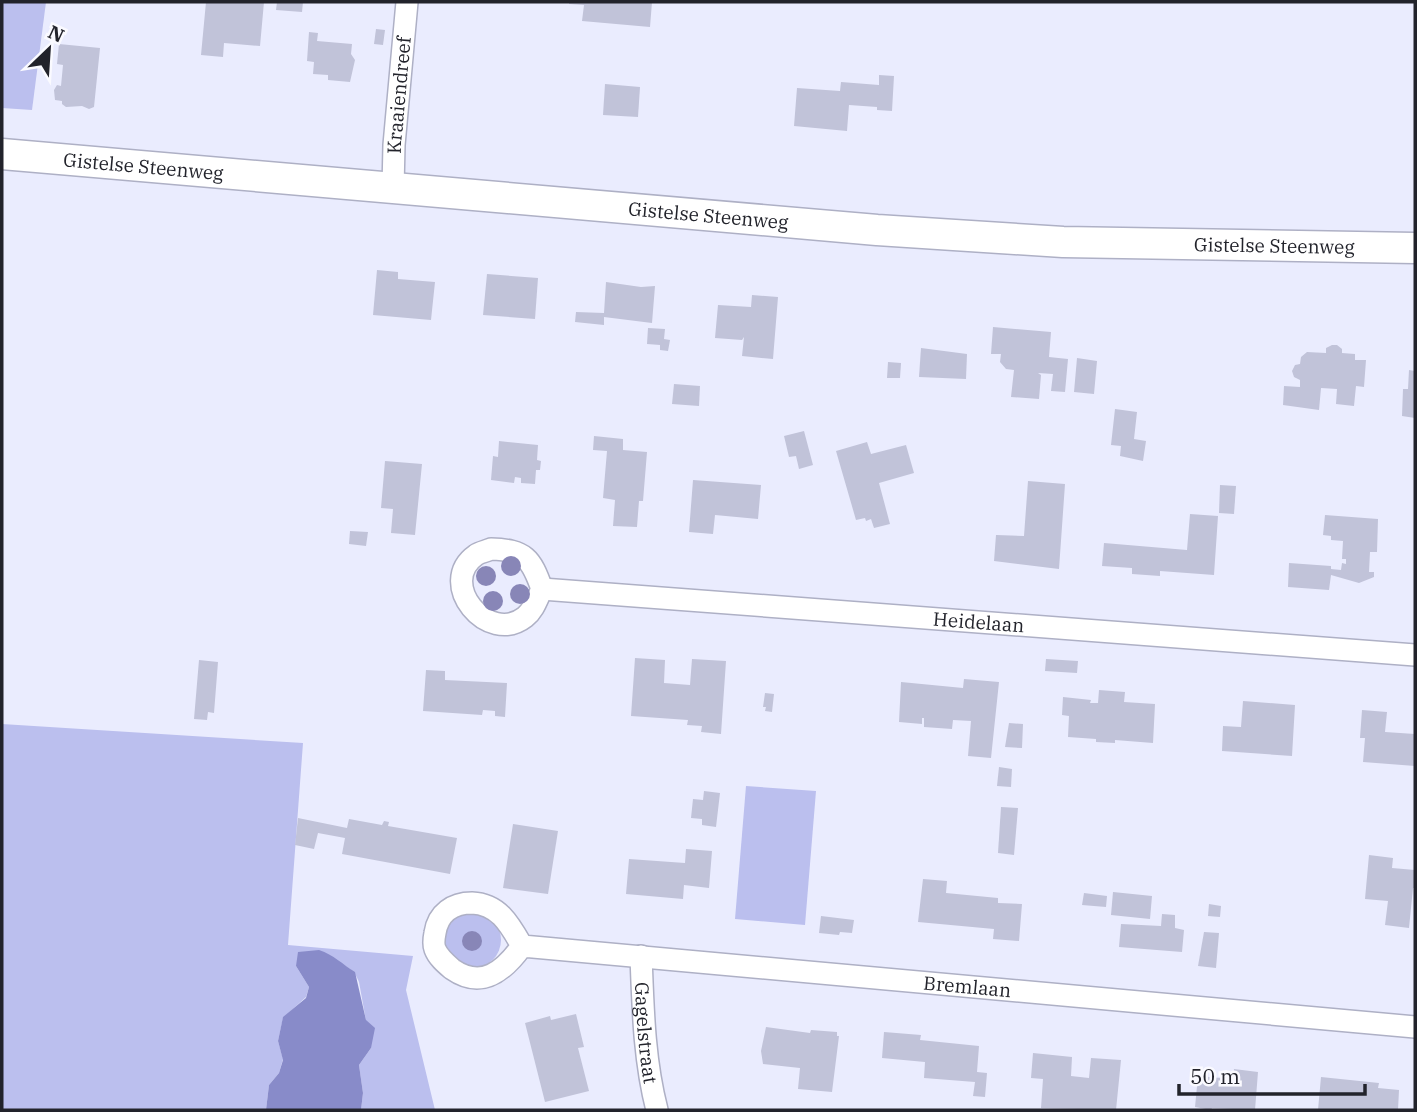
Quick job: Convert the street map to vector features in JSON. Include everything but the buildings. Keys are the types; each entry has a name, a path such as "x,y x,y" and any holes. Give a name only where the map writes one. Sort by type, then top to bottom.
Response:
{"main road":[{"name":"Gistelse Steenweg","path":"2,153 877,230 1063,242 1415,248"}],"street":[{"name":"Kraaiendreef","path":"393,188 394,145 407,2"},
{"name":"Heidelaan","path":"542,589 1415,655"},
{"name":"Bremlaan","path":"522,946 1415,1027"},
{"name":"Gagelstraat","path":"641,956 644,1025 651,1087 657,1110"}],"shaded area":[{"path":"2,2 46,2 32,110 2,108"},
{"path":"2,724 303,743 288,945 413,956 406,990 435,1110 361,1110 363,1093 359,1065 371,1048 359,982 348,968 324,963 296,966 309,987 306,997 283,1018 278,1041 283,1059 279,1073 269,1085 266,1110 2,1110"},
{"path":"746,786 816,791 805,925 735,919"},
{"path":"468,912 478,912 493,920 499,929 499,951 493,960 478,968 468,968 450,956 445,945 445,935 457,917"},
{"path":"319,950 355,972 366,1020 375,1028 371,1048 359,1065 363,1093 361,1110 266,1110 269,1085 279,1073 283,1060 278,1041 283,1017 306,998 309,987 296,966 298,952"}]}
